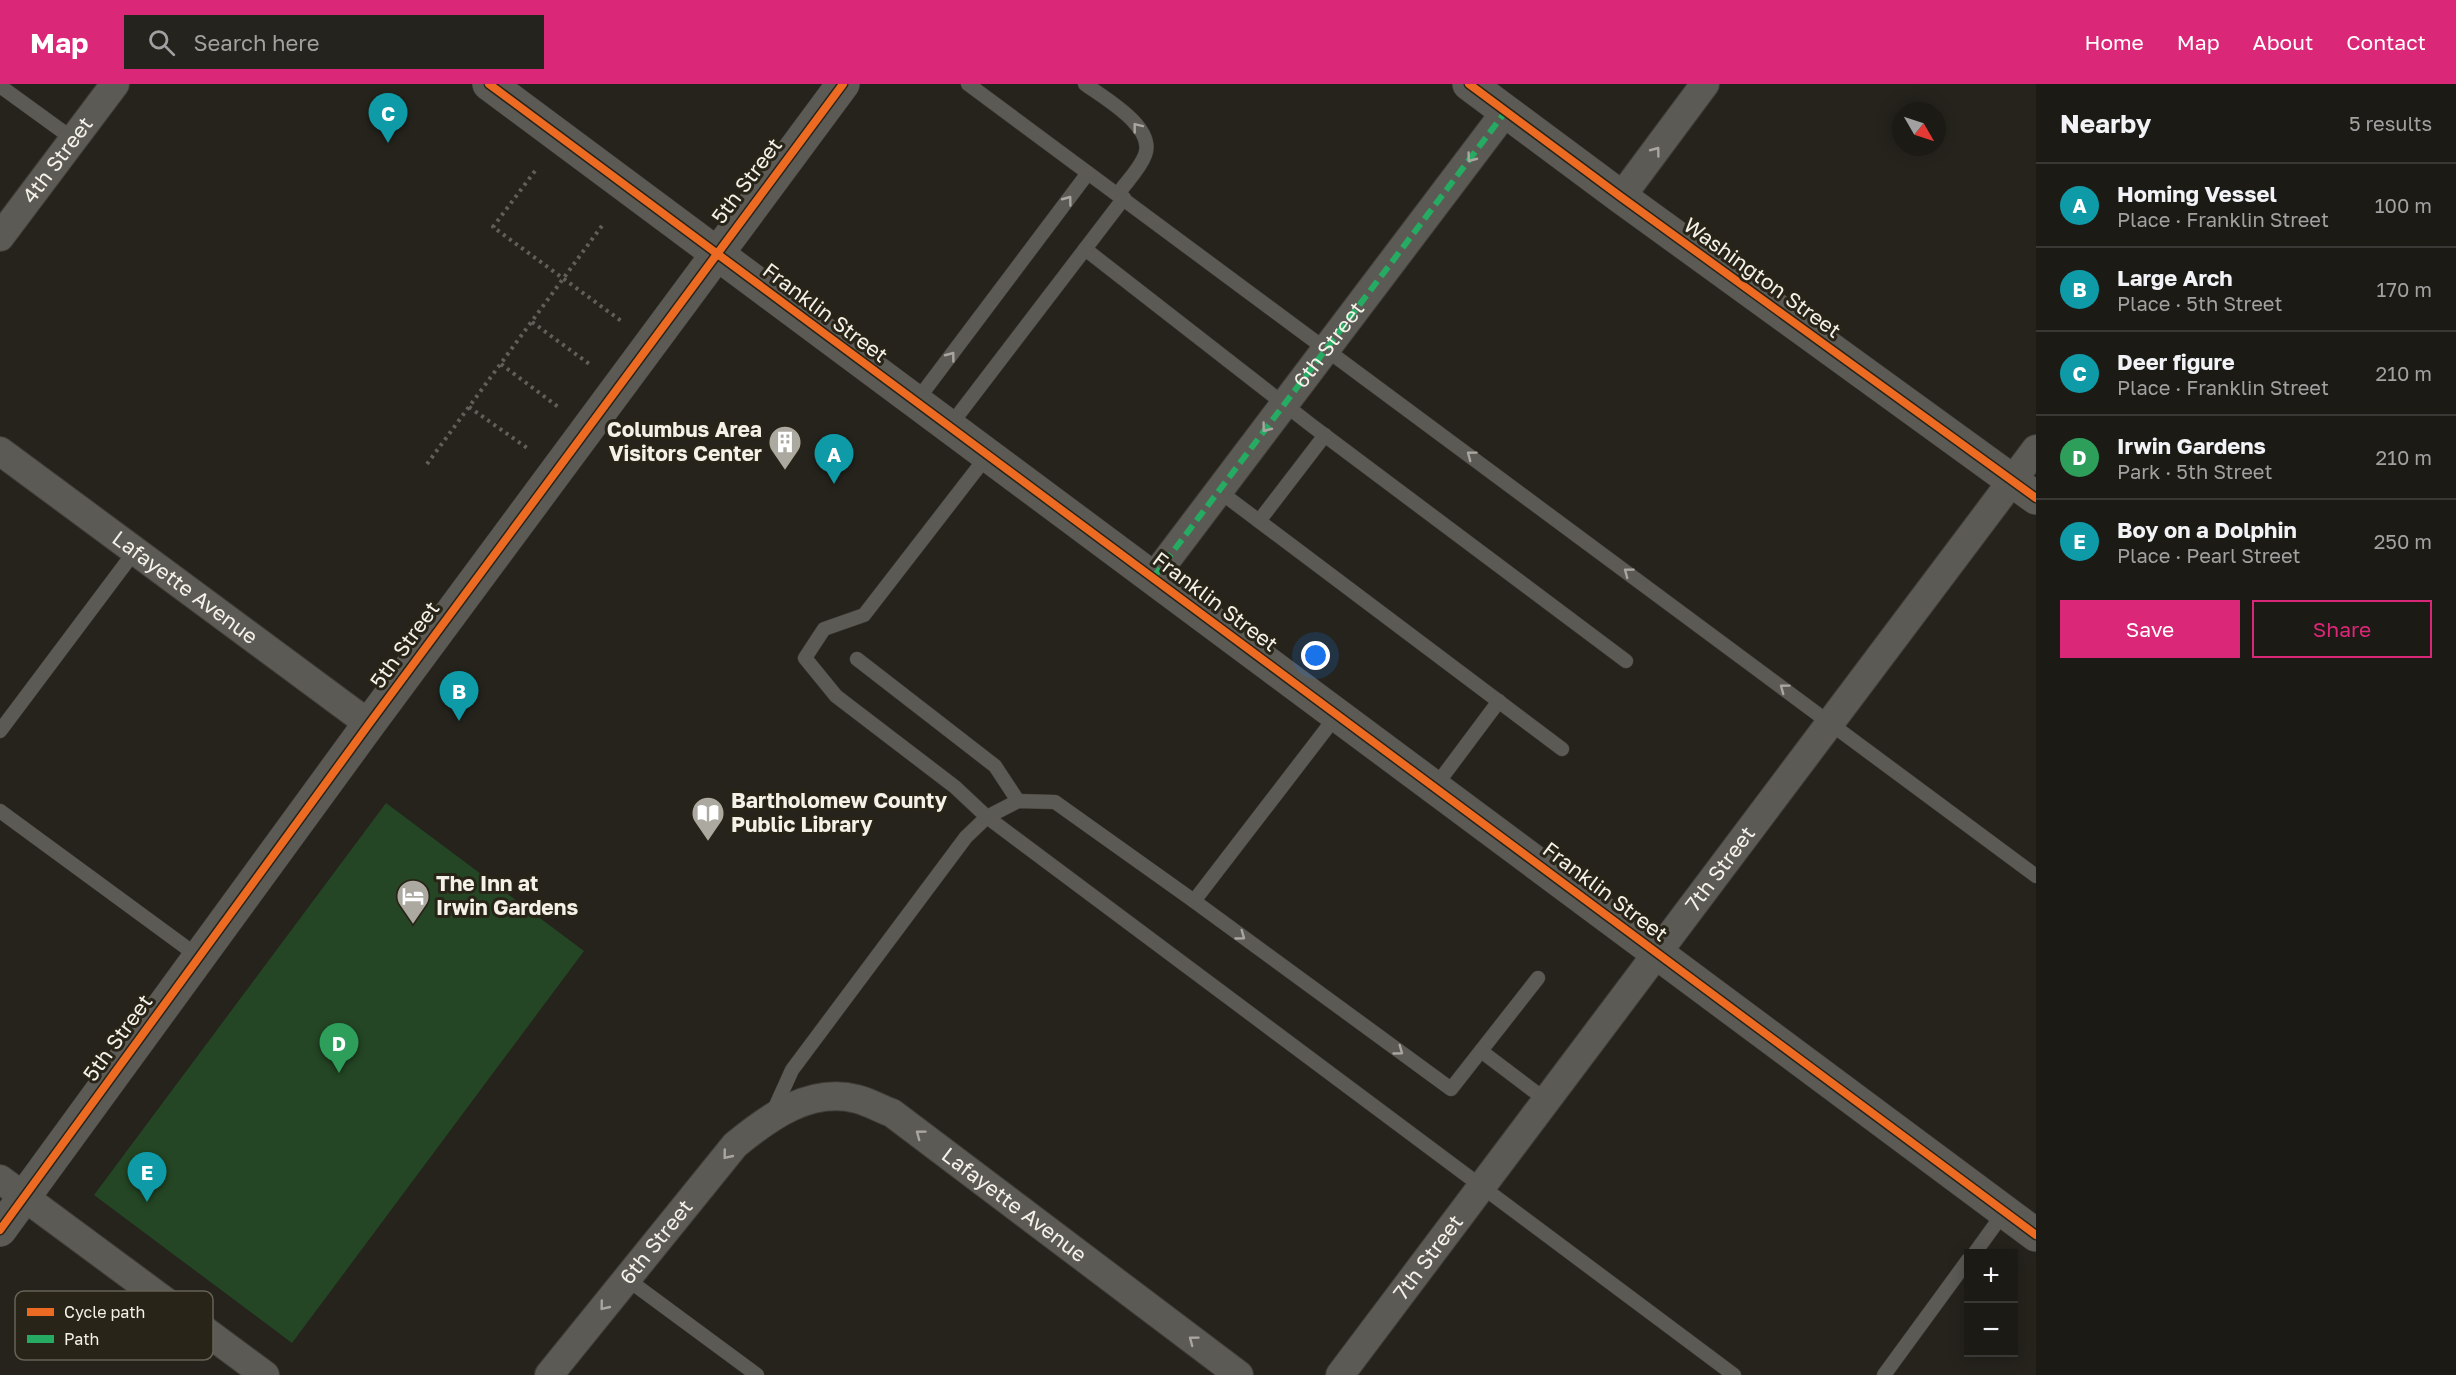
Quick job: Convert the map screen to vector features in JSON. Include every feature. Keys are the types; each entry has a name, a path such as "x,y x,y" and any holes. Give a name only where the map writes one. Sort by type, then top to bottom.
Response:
{"street":[{"name":"4th Street","path":"0,237 115,84"},
{"name":"Franklin Street","path":"489,84 915,403 2036,1234"},
{"name":"5th Street","path":"0,1230 12,1188 199,957 715,254 843,84"},
{"name":"Washington Street","path":"1469,84 2024,489"},
{"path":"1621,197 1705,84"},
{"name":"6th Street","path":"1153,578 1506,111"},
{"name":"7th Street","path":"1340,1375 1831,723 2024,489 2036,449"},
{"name":"Lafayette Avenue","path":"0,451 369,724"},
{"name":"Lafayette Avenue","path":"771,1116 816,1098 856,1099 892,1113 1239,1375"},
{"name":"6th Street","path":"549,1375 735,1145 771,1116"},
{"path":"12,1188 151,1291"},
{"path":"213,1337 265,1375"}],"lane":[{"path":"968,84 2036,876"},
{"path":"949,427 1085,249 1145,156 1147,144 1140,129 1128,116 1085,84"},
{"path":"0,86 74,139"},
{"path":"915,403 1089,173"},
{"path":"1085,249 1284,404 1626,661"},
{"path":"1259,521 1325,435"},
{"path":"987,456 864,615 824,629 805,658 836,696 955,787 987,817 1734,1375"},
{"path":"1219,491 1562,749"},
{"path":"0,731 135,551"},
{"path":"856,659 995,766 1018,801"},
{"path":"1434,788 1499,701"},
{"path":"1194,901 1336,715"},
{"path":"771,1116 792,1070 966,837 987,817 1018,801 1055,802 1451,1089 1538,978"},
{"path":"0,811 199,957"},
{"path":"1481,1051 1547,1101"},
{"path":"1978,1249 2005,1212"},
{"path":"1884,1375 1964,1265"},
{"path":"627,1279 757,1375"}],"path":[{"path":"535,171 493,227 624,323"},
{"path":"427,464 604,223"},
{"path":"532,322 593,367"},
{"path":"501,364 561,409"},
{"path":"469,407 531,451"}],"green space":[{"path":"386,803 584,951 292,1343 94,1195"}],"marked path":[{"path":"1153,578 1506,111"}],"cycle path":[{"path":"489,84 2036,1235"},
{"path":"0,1230 369,724 843,84"},
{"path":"1469,84 2036,498"}],"place":[{"name":"Deer figure","path":"388,143"},
{"name":"Columbus Area Visitors Center","path":"785,471"},
{"name":"Homing Vessel","path":"834,484"},
{"name":"Large Arch","path":"459,721"},
{"name":"Bartholomew County Public Library","path":"708,842"},
{"name":"The Inn at Irwin Gardens","path":"413,925"},
{"name":"Irwin Gardens","path":"339,1073"},
{"name":"Boy on a Dolphin","path":"147,1202"}]}
